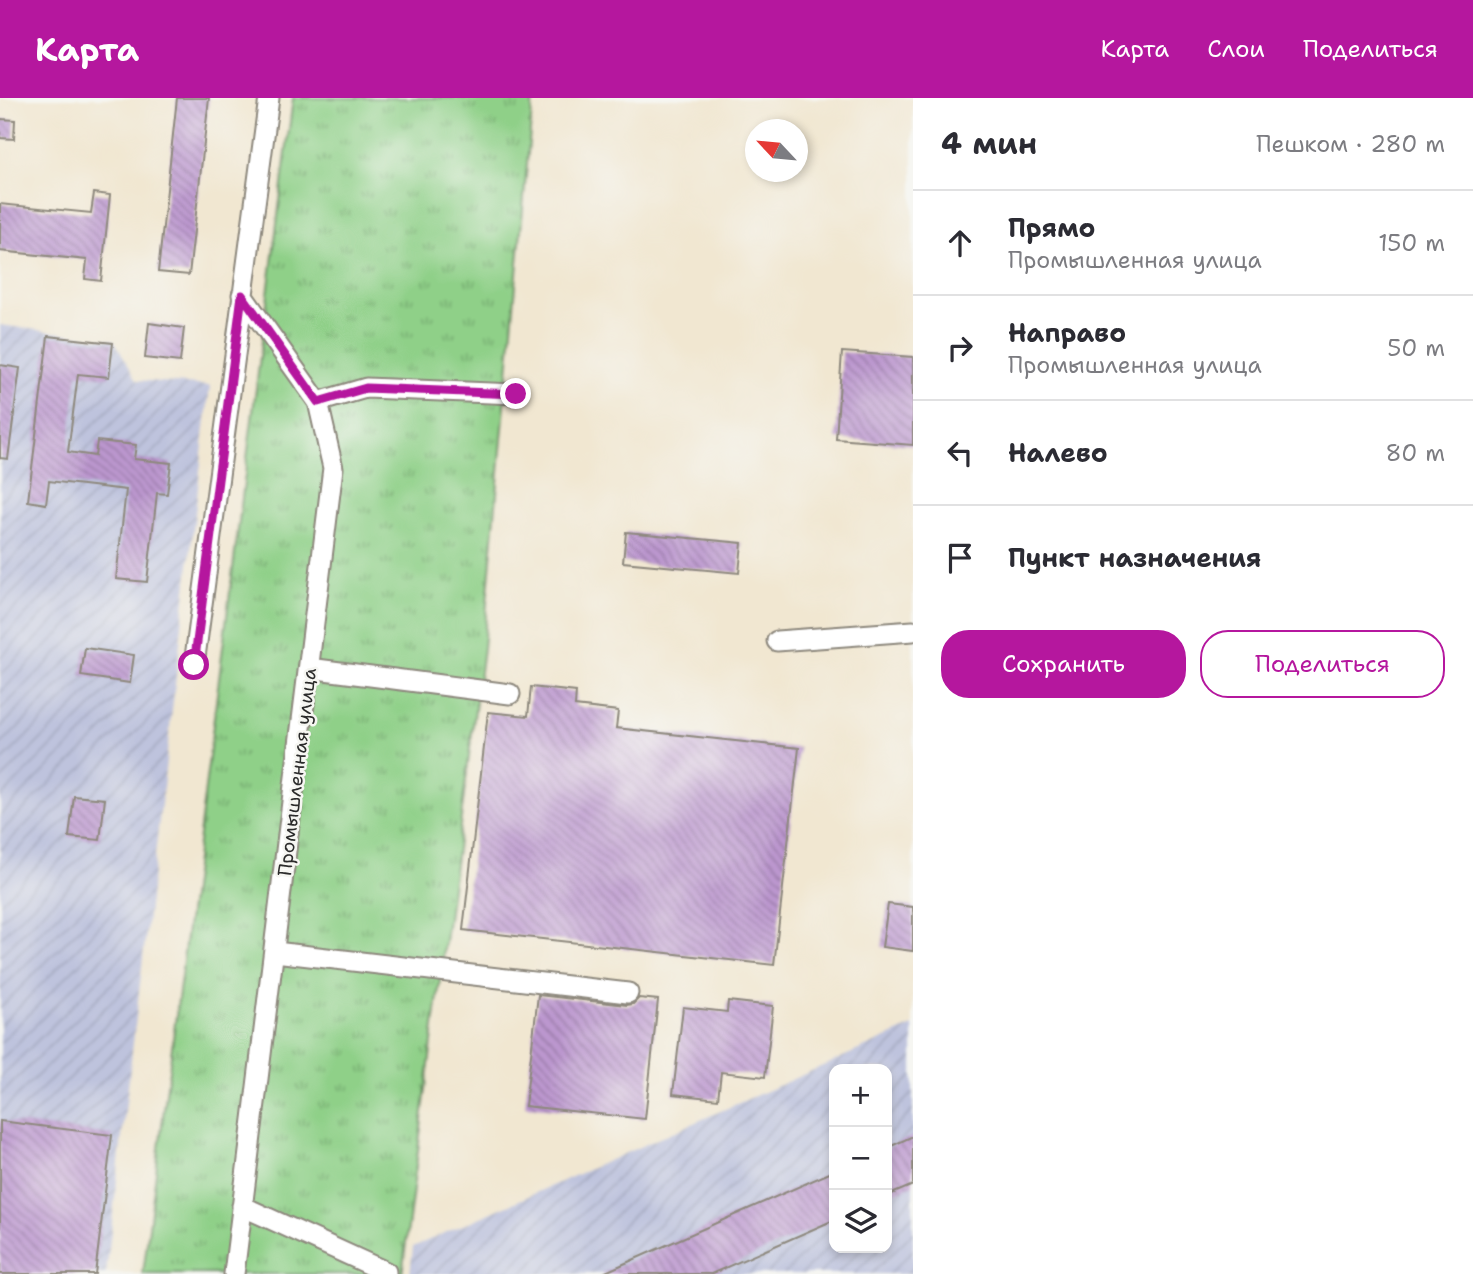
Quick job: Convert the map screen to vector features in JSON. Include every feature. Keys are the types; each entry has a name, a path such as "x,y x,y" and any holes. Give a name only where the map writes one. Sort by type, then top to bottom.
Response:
{"street":[{"path":"194,665 268,98"},
{"name":"Промышленная улица","path":"234,1274 334,468 318,402 242,295"},
{"path":"318,402 366,388 516,394"},
{"path":"777,641 913,631"},
{"path":"309,668 510,694"},
{"path":"275,952 628,993"},
{"path":"243,1206 386,1274"}],"shaded area":[{"path":"0,325 114,340 137,380 210,386 106,1274 0,1274"},
{"path":"913,1026 913,1274 410,1274 413,1247"}],"green space":[{"path":"293,98 533,98 483,648 402,1274 143,1274"}],"building":[{"path":"177,98 209,98 189,275 158,272"},
{"path":"0,119 15,120 14,139 0,138"},
{"path":"94,193 110,195 101,281 85,279 87,260 0,251 0,204 91,213"},
{"path":"149,323 184,328 180,362 145,358"},
{"path":"48,336 113,343 109,377 78,374 68,452 95,456 97,441 136,445 134,459 171,463 167,494 157,493 147,582 116,579 126,490 49,481 46,504 28,501"},
{"path":"842,352 913,357 913,445 836,439"},
{"path":"0,365 20,368 8,459 0,458"},
{"path":"626,532 742,543 739,573 623,562"},
{"path":"85,648 134,655 130,683 81,676"},
{"path":"531,687 576,692 575,706 618,711 616,728 799,748 774,965 463,930 488,712 528,716"},
{"path":"74,796 105,799 100,840 69,837"},
{"path":"888,904 913,907 913,951 882,947"},
{"path":"538,995 627,1005 633,1004 639,998 658,1000 645,1119 525,1106"},
{"path":"728,1001 773,1006 765,1077 721,1072 718,1099 673,1094 683,1007 727,1012"},
{"path":"0,1121 112,1135 95,1274 0,1274"},
{"path":"913,1136 913,1185 892,1194 892,1190 892,1146"},
{"path":"829,1173 829,1222 711,1274 601,1274"}],"route":[{"path":"194,665 242,295 318,402 366,388 516,394"}]}
